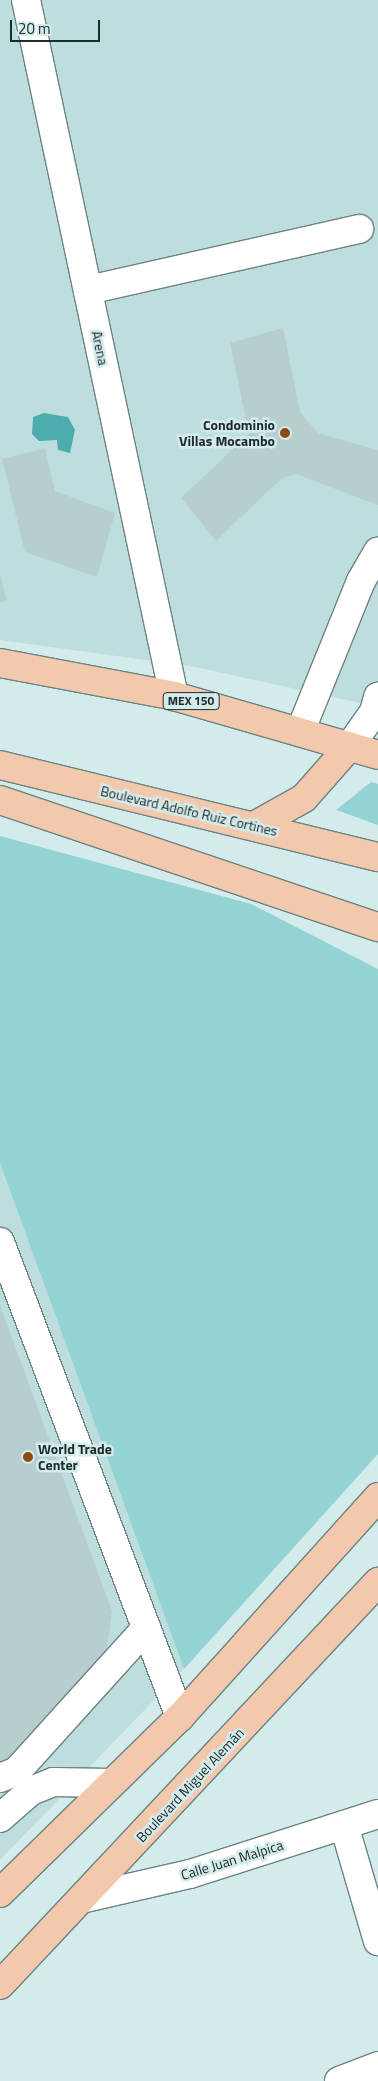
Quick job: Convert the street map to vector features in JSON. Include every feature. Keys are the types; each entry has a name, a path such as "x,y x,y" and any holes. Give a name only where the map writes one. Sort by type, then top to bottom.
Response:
{"main road":[{"name":"MEX 150","path":"0,663 174,696 378,754"},
{"path":"254,826 304,798 350,746"},
{"name":"Boulevard Adolfo Ruiz Cortines","path":"0,765 378,857"},
{"path":"0,800 378,927"},
{"path":"0,1893 180,1717 378,1497"},
{"name":"Boulevard Miguel Alemán","path":"0,1985 85,1898 378,1582"}],"street":[{"name":"Arena","path":"26,0 174,696"},
{"path":"88,290 359,229"},
{"path":"300,732 362,581 378,552"},
{"path":"350,746 374,712 378,697"},
{"path":"0,1242 180,1717"},
{"path":"0,1778 17,1771 146,1628"},
{"path":"0,1818 31,1791 54,1782 112,1783"},
{"name":"Calle Juan Malpica","path":"85,1898 190,1874 378,1814"},
{"path":"344,1825 378,1941"}],"shaded area":[{"path":"0,0 378,0 378,707 196,667 0,640"},
{"path":"44,413 68,417 75,430 70,453 58,450 57,440 39,441 32,434 33,417"},
{"path":"371,782 378,784 378,825 336,810"},
{"path":"0,836 251,904 378,969 378,1454 184,1669 0,1163"},
{"path":"0,1163 184,1669 0,1860"}],"building":[{"name":"Condominio Villas Mocambo","path":"283,328 300,412 318,433 378,450 378,505 296,474 282,478 216,541 181,498 249,434 230,343"},
{"path":"45,448 55,491 115,513 97,577 25,552 2,459"},
{"path":"0,574 7,601 0,602"},
{"name":"World Trade Center","path":"0,1305 112,1611 107,1647 94,1671 0,1769"}],"place":[{"name":"Condominio Villas Mocambo","path":"285,433"},
{"name":"World Trade Center","path":"28,1457"}]}
